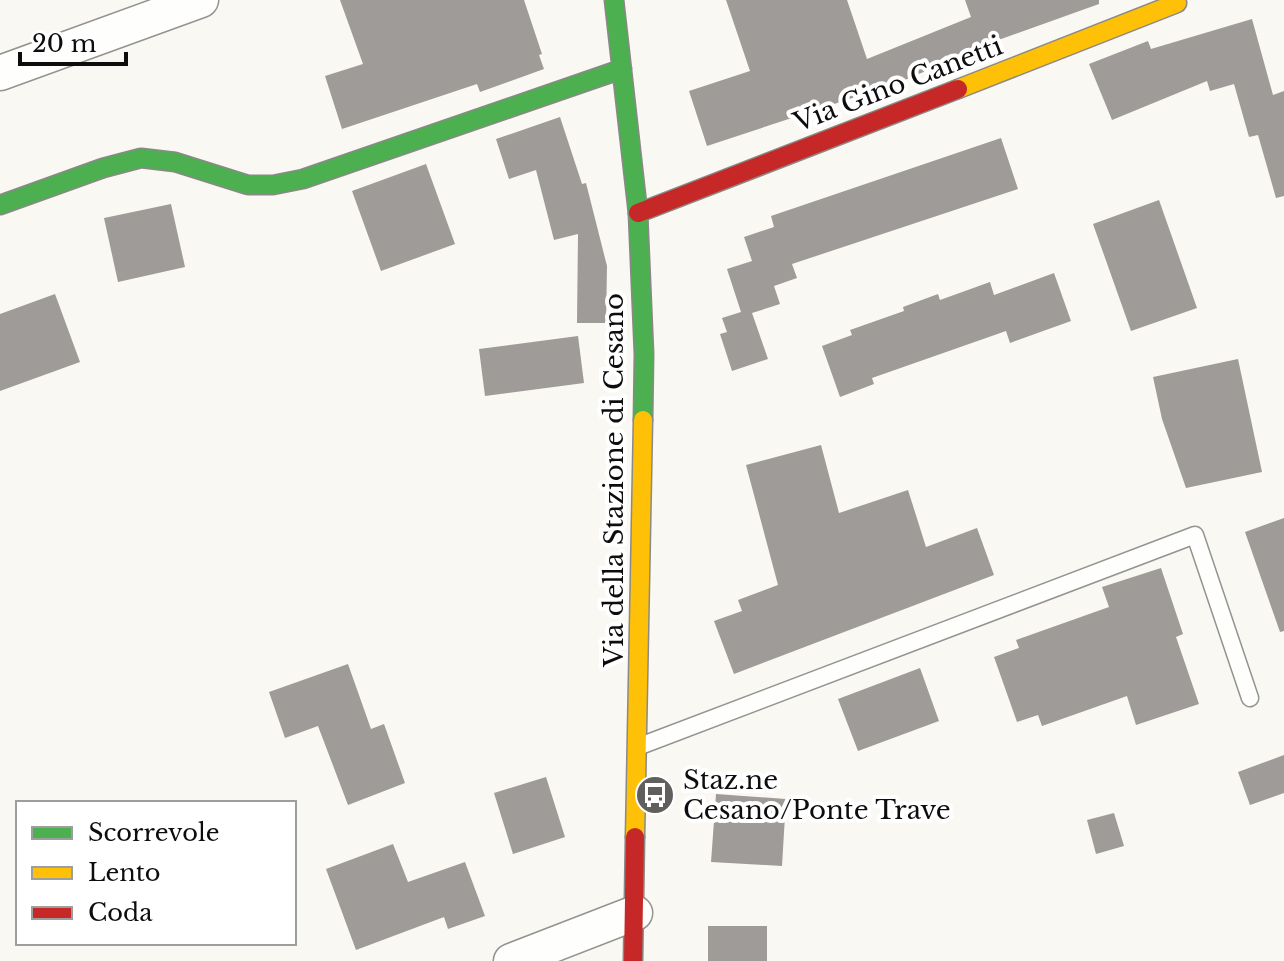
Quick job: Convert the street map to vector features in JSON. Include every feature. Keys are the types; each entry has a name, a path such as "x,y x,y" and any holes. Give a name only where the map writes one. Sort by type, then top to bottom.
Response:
{"street":[{"path":"0,73 201,0"},
{"name":"Via della Stazione di Cesano","path":"614,0 638,213 644,354 633,961"},
{"name":"Via Gino Canetti","path":"638,213 1177,3"},
{"path":"0,205 103,168 141,158 175,162 248,185 288,183 622,69"},
{"path":"511,961 635,913"}],"lane":[{"path":"638,746 1195,535 1250,698"}],"building":[{"path":"340,0 524,0 544,69 480,92 477,84 342,129 325,76 363,64"},
{"path":"726,0 847,0 867,59 971,17 965,0 1099,0 1099,4 948,58 949,61 898,83 707,146 689,91 750,71"},
{"path":"1252,19 1273,95 1284,91 1284,196 1276,198 1258,135 1249,137 1234,84 1210,91 1207,81 1112,120 1089,64 1148,41 1151,49"},
{"path":"560,117 582,184 586,183 607,266 606,323 577,323 578,234 554,240 536,170 509,179 496,139"},
{"path":"1001,138 1018,189 792,264 797,278 774,286 780,304 752,313 768,359 732,371 720,334 727,332 722,318 741,312 727,269 752,261 744,237 774,227 771,216"},
{"path":"426,164 455,244 381,271 352,191"},
{"path":"1159,200 1197,308 1131,331 1093,224"},
{"path":"171,204 185,267 118,282 104,218"},
{"path":"1054,273 1071,321 1010,343 1006,331 872,378 874,384 840,397 822,346 852,335 850,330 904,311 903,307 938,294 940,300 990,282 994,295"},
{"path":"55,294 80,362 0,391 0,314"},
{"path":"578,336 584,383 485,396 479,349"},
{"path":"1238,359 1262,472 1186,488 1162,419 1153,377"},
{"path":"821,445 839,513 908,490 926,547 977,528 994,575 734,674 714,621 742,611 738,600 778,585 746,465"},
{"path":"1284,518 1284,631 1280,632 1245,532"},
{"path":"1161,568 1183,634 1176,637 1199,704 1136,725 1127,696 1042,726 1038,715 1017,722 994,657 1019,648 1016,640 1109,607 1102,587"},
{"path":"348,664 371,729 384,724 405,783 348,805 318,726 285,738 269,692"},
{"path":"920,668 939,721 858,751 838,699"},
{"path":"1284,755 1284,793 1250,805 1238,772"},
{"path":"546,777 565,837 513,854 494,793"},
{"path":"716,794 786,799 782,866 711,862"},
{"path":"1114,813 1124,846 1096,854 1087,820"},
{"path":"393,844 408,882 465,862 485,916 448,929 444,917 356,950 326,869"},
{"path":"708,926 767,926 767,961 708,961"}],"traffic: fast":[{"path":"614,0 638,213 644,354 643,420"},
{"path":"0,205 103,168 141,158 175,162 248,185 273,185 303,179 622,69"}],"traffic: slow":[{"path":"958,89 1177,3"},
{"path":"635,837 643,420"}],"traffic: jam":[{"path":"638,213 958,89"},
{"path":"633,961 635,837"}],"place":[{"name":"Staz.ne Cesano/Ponte Trave","path":"655,795"}]}
